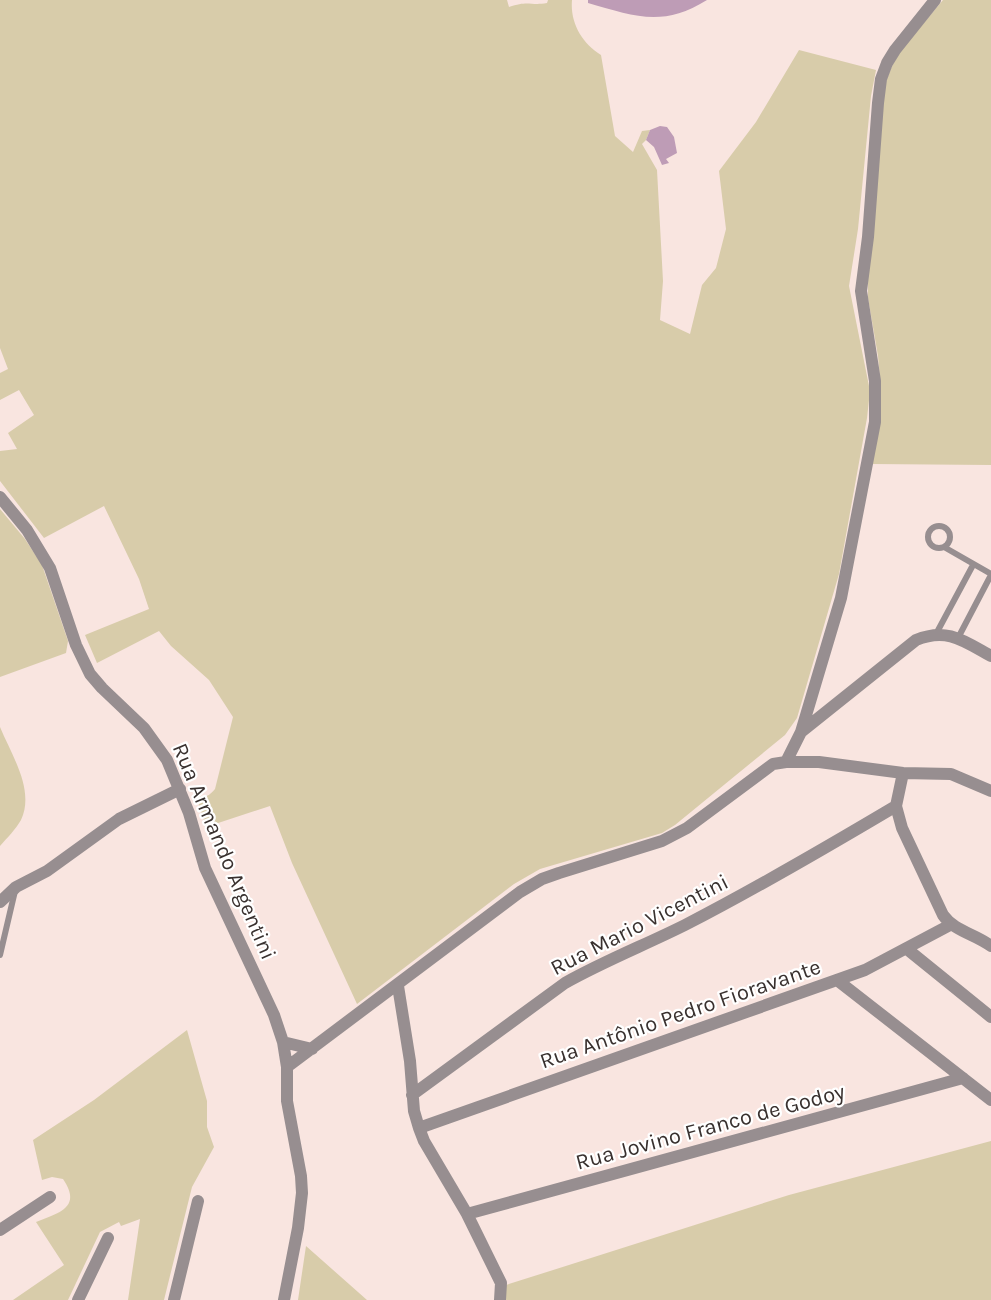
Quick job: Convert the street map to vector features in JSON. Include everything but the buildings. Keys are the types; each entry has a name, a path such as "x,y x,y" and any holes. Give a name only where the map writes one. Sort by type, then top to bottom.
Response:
{"street":[{"path":"786,762 801,732 841,598 875,422 875,381 861,291 868,237 881,79 895,50 935,0"},
{"name":"Rua Armando Argentini","path":"0,497 27,530 50,568 76,645 90,674 144,728 167,760 180,789 205,868 274,1015 283,1042 287,1067 287,1101 302,1193 298,1228 284,1300"},
{"path":"801,732 904,648 928,635 952,635 991,656"},
{"path":"287,1067 398,986 520,892 542,879 662,841 687,828 773,764 819,762 903,773 951,774 991,791"},
{"path":"903,773 896,806 902,828 943,915 950,925 981,938 991,945"},
{"path":"0,902 16,887 47,871 118,819 180,789"},
{"name":"Rua Mario Vicentini","path":"412,1095 566,983 593,967 731,901 896,806"},
{"name":"Rua Antônio Pedro Fioravante","path":"419,1128 865,970 950,925"},
{"path":"907,949 991,1017"},
{"path":"837,980 991,1100"},
{"path":"398,986 410,1061 412,1095 419,1128 424,1141 467,1214 501,1283 500,1300"},
{"path":"283,1042 312,1049"},
{"name":"Rua Jovino Franco de Godoy","path":"467,1214 963,1078"},
{"path":"0,1230 50,1197"},
{"path":"174,1300 198,1201"},
{"path":"78,1300 108,1238"}],"lane":[{"path":"944,547 991,575 957,638"},
{"path":"936,634 973,565"},
{"path":"0,955 16,887"}],"shaded area":[{"path":"0,0 507,0 509,7 547,3 548,0 572,0 573,17 579,32 588,45 601,55 615,136 633,152 642,131 650,130 642,144 657,170 663,281 660,320 690,334 702,285 716,268 726,229 719,171 756,122 799,50 876,70 871,96 858,229 849,286 870,391 867,418 839,574 797,718 785,735 675,825 662,833 540,869 514,884 357,1004 292,863 270,806 206,827 196,795 207,796 215,789 233,717 209,680 171,646 159,631 97,663 85,635 149,609 139,579 104,506 44,538 0,481 0,451 17,449 8,433 34,415 19,390 0,400 0,373 8,369 0,348"},
{"path":"588,0 707,0 676,14 648,17 604,8 588,3"},
{"path":"943,0 991,0 991,465 871,464 881,416 878,356 868,298 868,274 881,112 886,81 892,66 901,50"},
{"path":"660,126 667,127 674,137 677,153 666,159 669,163 662,165 654,147 646,140 650,130"},
{"path":"0,509 25,539 42,565 68,641 66,653 0,677"},
{"path":"0,727 24,785 25,809 21,820 0,846"},
{"path":"187,1030 207,1101 207,1127 214,1147 192,1187 164,1300 128,1300 140,1219 121,1226 119,1222 100,1232 68,1300 13,1300 64,1265 36,1222 66,1208 70,1196 63,1179 52,1177 42,1180 33,1140 94,1100"},
{"path":"991,1141 991,1300 504,1300 506,1285 789,1195"},
{"path":"306,1246 367,1300 298,1300"}]}
